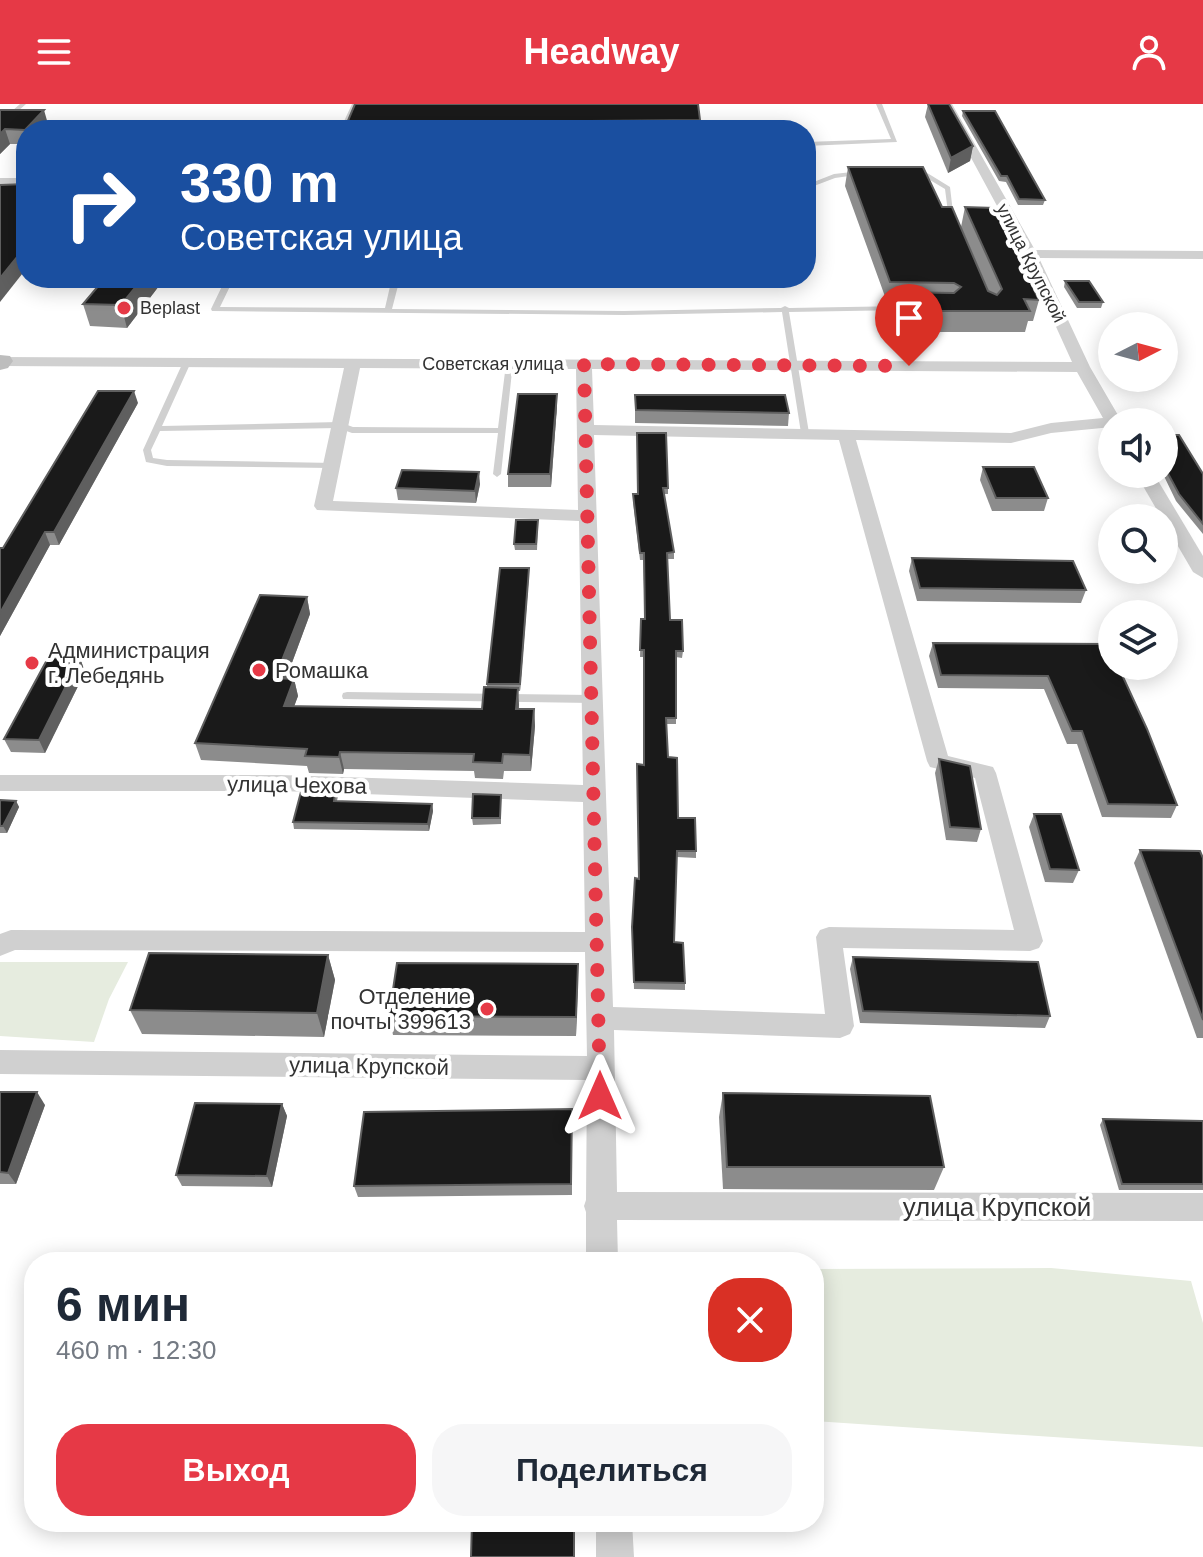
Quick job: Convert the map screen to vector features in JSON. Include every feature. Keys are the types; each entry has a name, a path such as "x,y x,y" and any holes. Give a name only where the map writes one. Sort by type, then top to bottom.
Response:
{"street":[{"name":"улица Крупской","path":"947,104 1030,254 1082,367 1105,408"},
{"path":"1030,254 1203,255"},
{"name":"Советская улица","path":"1,361 1082,367"},
{"path":"353,363 323,506 588,516"},
{"path":"584,364 601,1068 601,1252"},
{"path":"586,430 1011,438 1051,428 1098,423"},
{"path":"600,1018 840,1026 829,937 1030,941 985,773 938,761 846,436"},
{"path":"1153,488 1203,572"},
{"name":"улица Чехова","path":"0,783 280,783 594,794"},
{"path":"0,946 11,940 598,942"},
{"name":"улица Крупской","path":"0,1062 601,1068"},
{"name":"улица Крупской","path":"599,1206 1203,1207"},
{"path":"614,1532 615,1557"}],"lane":[{"path":"6,119 23,104"},
{"path":"816,144 895,141 879,104"},
{"path":"896,171 922,172 948,188 950,216 956,229"},
{"path":"816,183 834,176 873,172"},
{"path":"225,288 215,309 624,313 920,308"},
{"path":"388,311 394,288"},
{"path":"785,308 805,433"},
{"path":"187,362 147,450 149,460 167,463 331,465"},
{"path":"497,474 510,364"},
{"path":"158,429 339,425 352,430 502,431"},
{"path":"347,696 592,699"}],"shaded area":[{"path":"0,962 128,962 109,999 94,1042 0,1036"},
{"path":"1051,1268 1191,1281 1203,1323 1203,1447 824,1422 824,1269"}],"building":[{"path":"355,104 698,104 700,120 348,120"},
{"path":"928,104 949,104 973,146 951,158"},
{"path":"0,110 44,110 34,120 16,120 16,130 5,129 0,134"},
{"path":"963,111 995,111 1045,200 1019,199 1007,176 1001,176"},
{"path":"848,167 923,167 942,207 952,207 988,291 997,295 1002,289 965,207 995,208 1039,300 1024,299 1030,311 901,311 894,292 954,293 961,287 954,283 890,282"},
{"path":"16,184 16,258 0,278 0,185"},
{"path":"1065,281 1089,281 1103,302 1079,302"},
{"path":"97,288 135,288 121,305 83,304"},
{"path":"98,391 134,391 54,532 45,532 0,613 0,548 3,548"},
{"path":"518,394 557,394 550,474 508,474"},
{"path":"635,395 785,395 789,413 636,410"},
{"path":"637,433 666,433 668,488 663,488 674,552 667,553 670,620 682,620 683,651 676,651 676,718 666,718 668,757 677,758 678,818 695,818 696,851 677,851 674,942 683,943 685,983 634,982 632,927 635,878 639,879 637,764 644,765 644,650 640,650 641,619 645,619 644,553 640,553 633,494 638,494"},
{"path":"1178,435 1203,474 1203,524 1176,488"},
{"path":"983,467 1034,467 1048,498 996,498"},
{"path":"402,470 479,472 475,491 396,488"},
{"path":"516,520 538,520 536,544 514,544"},
{"path":"912,558 1073,561 1086,590 920,588"},
{"path":"500,568 529,568 520,684 487,684"},
{"path":"260,595 307,597 275,678 294,679 284,706 482,709 484,687 518,688 516,709 534,709 530,755 503,754 502,763 473,762 474,754 340,752 339,757 305,756 307,749 195,743"},
{"path":"933,643 1098,644 1098,680 1124,680 1177,805 1108,804 1082,731 1072,731 1048,676 941,675"},
{"path":"48,658 80,658 39,740 4,739"},
{"path":"939,759 970,766 981,829 950,827"},
{"path":"302,788 336,789 334,801 432,804 428,824 293,822"},
{"path":"473,794 501,795 500,818 472,818"},
{"path":"0,800 16,801 3,826 0,826"},
{"path":"1034,814 1061,814 1079,870 1050,869"},
{"path":"1140,850 1200,851 1203,858 1203,1020"},
{"path":"149,953 328,955 317,1013 130,1010"},
{"path":"853,957 1038,962 1050,1016 863,1011"},
{"name":"Отделение почты 399613","path":"397,963 578,964 576,1017 389,1016"},
{"path":"0,1092 37,1092 8,1173 0,1172"},
{"path":"723,1093 930,1096 944,1167 727,1167"},
{"path":"195,1103 282,1104 267,1176 176,1175"},
{"path":"572,1109 571,1184 354,1186 364,1112"},
{"path":"1103,1119 1203,1121 1203,1184 1122,1184"},
{"path":"472,1532 574,1532 574,1557 471,1557"}],"place":[{"name":"Beplast","path":"124,308"},
{"name":"Администрация г. Лебедянь","path":"32,663"},
{"name":"Ромашка","path":"259,670"},
{"name":"Отделение почты 399613","path":"487,1009"}],"route":[{"path":"600,1096 584,364 909,366"}]}
